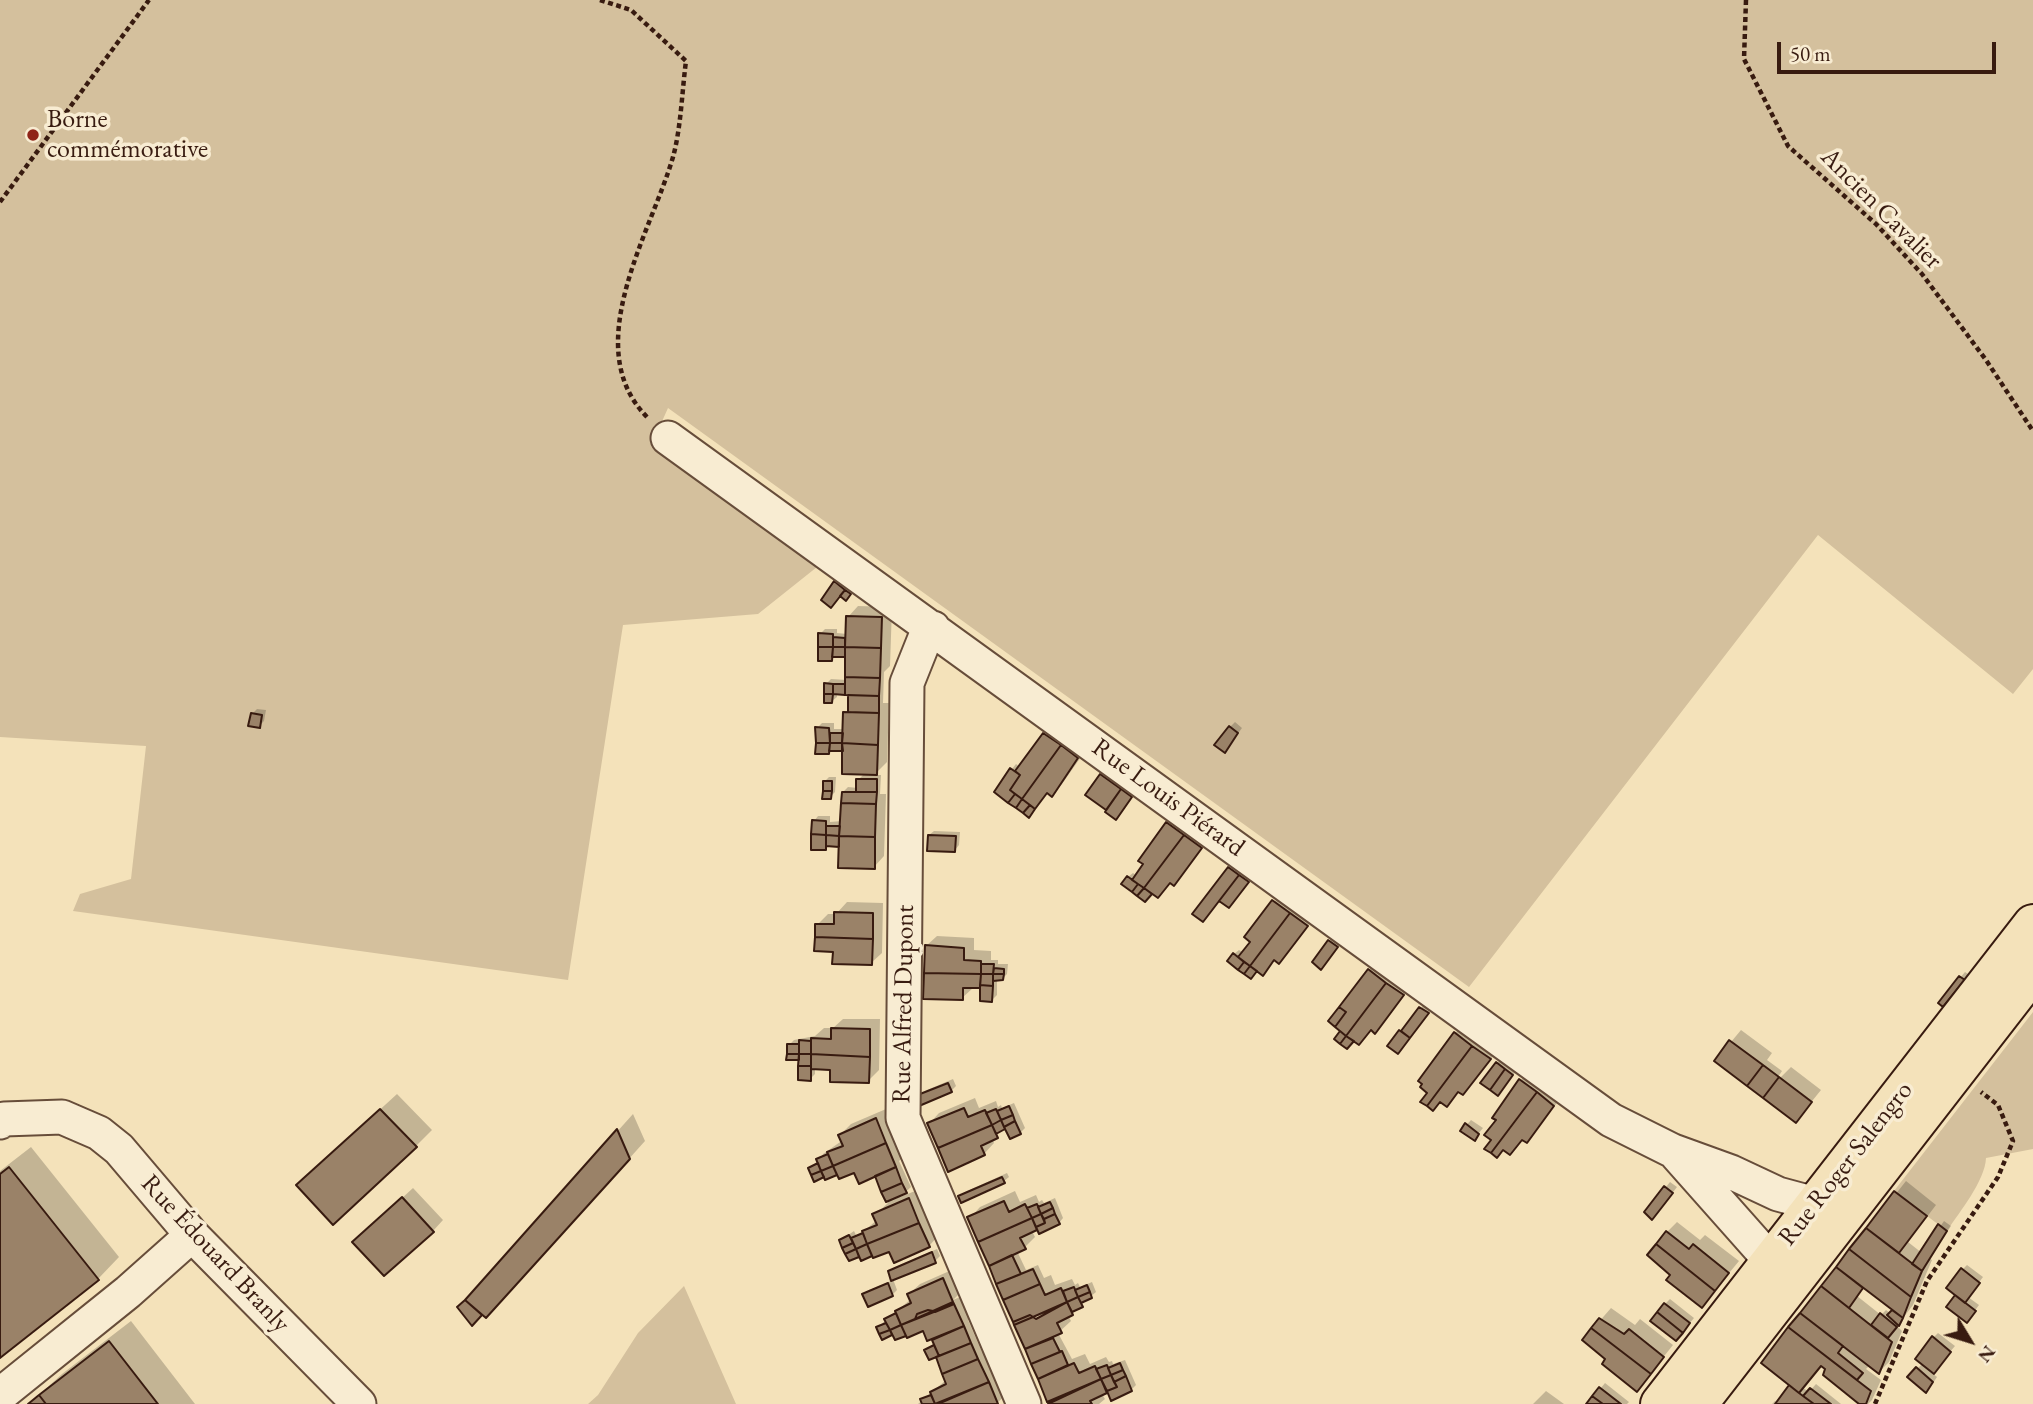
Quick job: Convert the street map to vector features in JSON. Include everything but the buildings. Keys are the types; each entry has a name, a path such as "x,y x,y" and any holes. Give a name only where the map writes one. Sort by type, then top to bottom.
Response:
{"main road":[{"name":"Rue Roger Salengro","path":"1660,1404 2033,924"},
{"name":"Rue Roger Salengro","path":"1698,1404 2033,972"}],"street":[{"name":"Rue Louis Piérard","path":"668,438 1611,1120 1672,1151 1731,1172 1778,1194 1815,1204"},
{"name":"Rue Alfred Dupont","path":"933,628 925,638 908,683 903,1118 1024,1404"},
{"path":"1680,1404 1899,1121 1906,1087"},
{"name":"Rue Édouard Branly","path":"0,1122 4,1119 62,1118 99,1133 119,1149 192,1235 359,1404"},
{"name":"Rue Louis Piérard","path":"1672,1151 1771,1261"},
{"path":"0,1395 128,1292 192,1235"}],"path":[{"path":"0,202 149,0"},
{"path":"600,0 631,10 686,61 674,155 630,272 618,333 619,369 636,405 668,438"},
{"name":"Ancien Cavalier","path":"1746,0 1744,59 1788,146 1876,224 1922,274 1986,360 2033,431"},
{"path":"1875,1404 1927,1281 1998,1177 2013,1141 1998,1105 1956,1071"}],"shaded area":[{"path":"0,0 2033,0 2033,669 2013,694 1818,535 1469,987 668,408 651,446 817,567 758,614 623,625 568,980 73,911 80,894 131,879 146,746 0,737"},
{"path":"2033,1012 2033,1149 1986,1158 1977,1186 1947,1231 1894,1191"},
{"path":"684,1286 736,1404 588,1404 598,1395 638,1333"}],"place":[{"name":"Borne commémorative","path":"33,135"}]}
